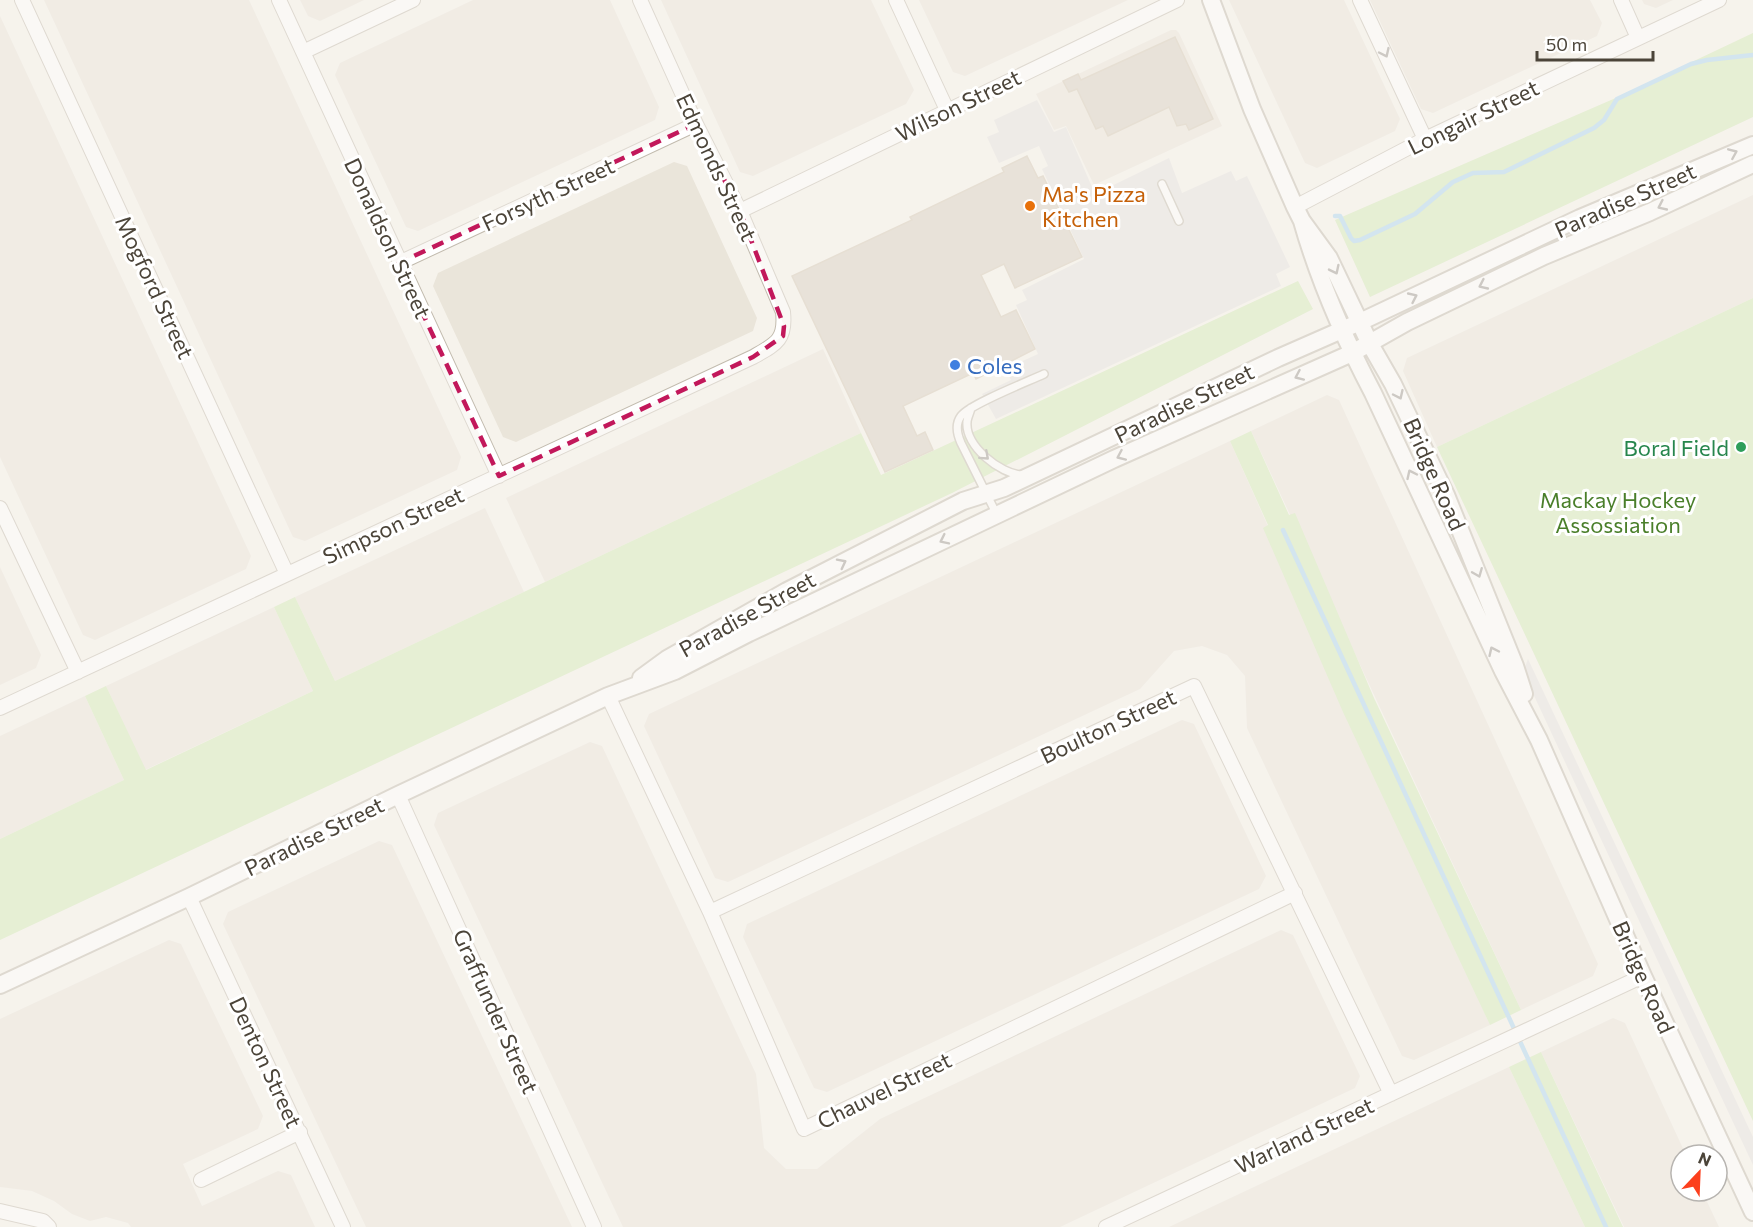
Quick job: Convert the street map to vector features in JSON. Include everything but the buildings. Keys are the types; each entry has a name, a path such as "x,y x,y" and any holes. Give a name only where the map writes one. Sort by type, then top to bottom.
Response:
{"street":[{"name":"Mogford Street","path":"22,0 287,574"},
{"name":"Donaldson Street","path":"279,0 499,476"},
{"path":"303,52 413,0"},
{"name":"Edmonds Street","path":"640,0 696,124 740,211 783,312 783,336"},
{"path":"896,0 947,110"},
{"name":"Wilson Street","path":"740,211 1177,0"},
{"name":"Bridge Road","path":"1211,0 1252,109 1298,214 1313,262 1352,353 1377,400 1503,671 1539,740 1642,976 1753,1212"},
{"path":"1360,0 1425,139"},
{"path":"1621,0 1638,38"},
{"name":"Longair Street","path":"1298,214 1425,139 1719,0"},
{"name":"Forsyth Street","path":"399,263 696,124"},
{"name":"Paradise Street","path":"629,687 667,659 787,591 954,505 1004,488 1033,475 1580,218 1753,145"},
{"name":"Paradise Street","path":"0,985 608,696 675,671 749,633 1125,454 1352,353 1407,322 1544,256 1650,212 1753,164"},
{"name":"Bridge Road","path":"1298,214 1329,258 1446,495 1515,666 1539,740"},
{"name":"Simpson Street","path":"0,708 753,357 769,348 783,336"},
{"path":"0,508 78,672"},
{"name":"Boulton Street","path":"710,912 1194,686 1391,1094"},
{"name":"Chauvel Street","path":"608,696 710,912 804,1129 1295,893"},
{"name":"Graffunder Street","path":"398,795 594,1227"},
{"name":"Denton Street","path":"189,897 343,1227"},
{"name":"Warland Street","path":"1106,1227 1642,976"},
{"path":"201,1180 300,1132"},
{"path":"0,1211 43,1221 49,1227"}],"lane":[{"path":"1162,184 1179,221"},
{"path":"997,515 958,435 960,417 971,408 1044,374"},
{"path":"971,408 967,424 970,437 977,448 1009,473 1033,475"}],"highlighted area":[{"path":"696,124 740,211 784,326 783,336 753,357 499,476 399,263"}],"shaded area":[{"path":"44,0 249,0 461,457 457,470 305,541 293,537"},
{"path":"300,0 364,0 320,21 308,16"},
{"path":"473,0 610,0 659,107 655,120 418,231 406,227 335,75 340,63"},
{"path":"661,0 871,0 914,90 906,104 753,176 740,172"},
{"path":"919,0 1128,0 965,76 953,72"},
{"path":"1229,0 1344,0 1400,119 1395,131 1317,168 1305,163"},
{"path":"1370,0 1590,0 1602,23 1597,36 1433,113 1421,109"},
{"path":"1642,0 1673,0 1656,8 1644,4"},
{"path":"0,16 251,556 246,569 95,640 83,635 0,457"},
{"path":"1171,30 1179,33 1222,126 1094,185 1066,126 1054,130 1036,94"},
{"path":"1037,100 1054,132 1066,127 1095,194 1169,158 1182,193 1231,171 1236,181 1247,176 1290,267 1276,274 1281,286 996,419 982,394 1011,380 1005,369 1038,354 1016,305 1027,300 1022,290 1084,259 1042,169 1048,166 1039,146 999,163 987,137 999,132 994,120"},
{"path":"674,162 687,166 757,318 753,331 516,442 503,437 433,286 438,273"},
{"path":"1753,195 1753,298 1437,447 1403,371 1407,358"},
{"path":"823,349 861,433 545,582 506,498"},
{"path":"1327,395 1339,400 1598,964 1593,976 1521,1010 1251,431"},
{"path":"1230,441 1490,1025 1414,1060 1402,1056 1247,728 1245,676 1227,655 1202,646 1174,651 1140,689 728,882 715,878 644,726 649,714"},
{"path":"485,508 524,592 335,681 295,597"},
{"path":"0,567 41,655 36,668 0,685"},
{"path":"274,607 313,691 145,770 106,686"},
{"path":"1528,659 1753,1137 1753,1165 1523,672"},
{"path":"85,696 124,780 0,839 0,736"},
{"path":"1182,720 1194,724 1266,876 1259,889 827,1092 814,1088 743,937 747,924"},
{"path":"590,742 602,746 756,1074 764,1148 786,1169 817,1169 880,1119 1281,930 1293,935 1360,1076 1355,1088 1060,1227 623,1227 434,825 438,813"},
{"path":"379,841 392,845 572,1227 366,1227 223,924 228,912"},
{"path":"169,940 181,944 263,1116 258,1129 183,1164 202,1206 278,1171 291,1175 315,1227 131,1227 128,1223 106,1217 90,1221 72,1214 54,1201 32,1191 0,1187 0,1019"},
{"path":"1613,1018 1625,1023 1680,1143 1669,1143 1669,1203 1708,1203 1719,1227 1624,1227 1541,1052"},
{"path":"1509,1067 1585,1227 1169,1227"}],"green space":[{"path":"1753,33 1753,117 1370,297 1335,220 1618,97"},
{"path":"1298,281 1313,309 952,493 0,940 0,839 124,780 85,696 106,686 146,770 313,691 274,607 295,597 335,681 861,433 881,475"},
{"name":"Mackay Hockey Assossiation","path":"1753,298 1753,1121 1437,447"},
{"path":"1251,431 1289,515 1295,513 1374,698 1521,1010 1490,1025 1343,712 1263,528 1268,525 1230,441"},
{"path":"1541,1052 1623,1227 1585,1227 1509,1067"}],"waterway":[{"path":"1335,216 1340,216 1354,241 1360,240 1415,214 1453,182 1473,173 1504,172 1594,128 1604,120 1617,99 1691,64 1753,55"},
{"path":"1283,530 1606,1227"}],"place":[{"name":"Ma's Pizza Kitchen","path":"1030,206"},
{"name":"Coles","path":"955,365"},
{"name":"Boral Field","path":"1741,447"}]}
